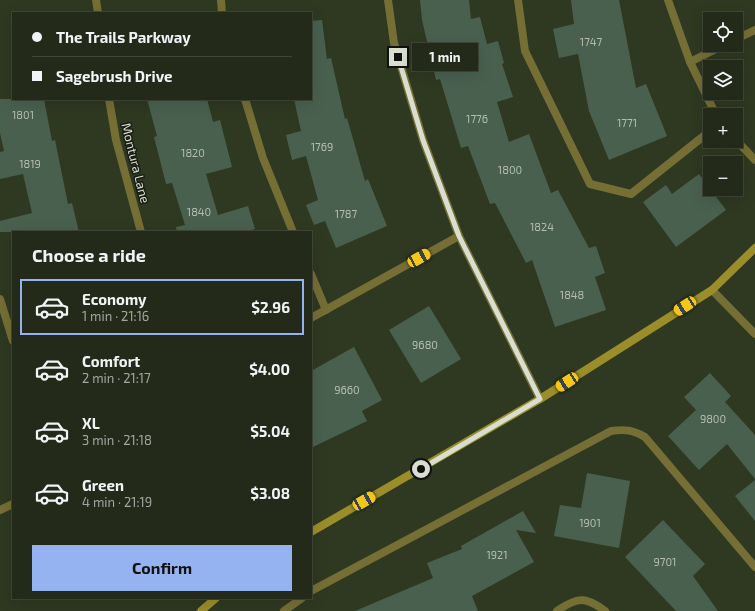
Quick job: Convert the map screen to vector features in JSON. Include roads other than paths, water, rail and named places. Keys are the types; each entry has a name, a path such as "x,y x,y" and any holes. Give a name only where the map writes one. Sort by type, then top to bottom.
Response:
{"street":[{"path":"96,0 98,12"},
{"path":"221,0 222,12"},
{"path":"388,0 394,43 423,140 459,236 540,399"},
{"path":"518,0 525,51 590,184 631,194 703,137"},
{"path":"668,0 690,62 713,108"},
{"path":"743,36 755,30"},
{"path":"690,62 710,52"},
{"name":"Montura Lane","path":"109,100 116,140 141,231"},
{"path":"245,100 263,158 293,231"},
{"path":"743,147 755,160"},
{"path":"312,317 459,236"},
{"path":"312,531 540,399 712,290 755,248"},
{"path":"312,276 326,310"},
{"path":"712,290 755,334"},
{"path":"0,299 12,338"},
{"path":"312,590 611,431 624,429 635,431 645,437 755,568"},
{"path":"0,510 12,504"},
{"path":"201,611 215,599"},
{"path":"284,611 301,599"},
{"path":"557,611 569,602 580,599 592,602 605,611"}]}
